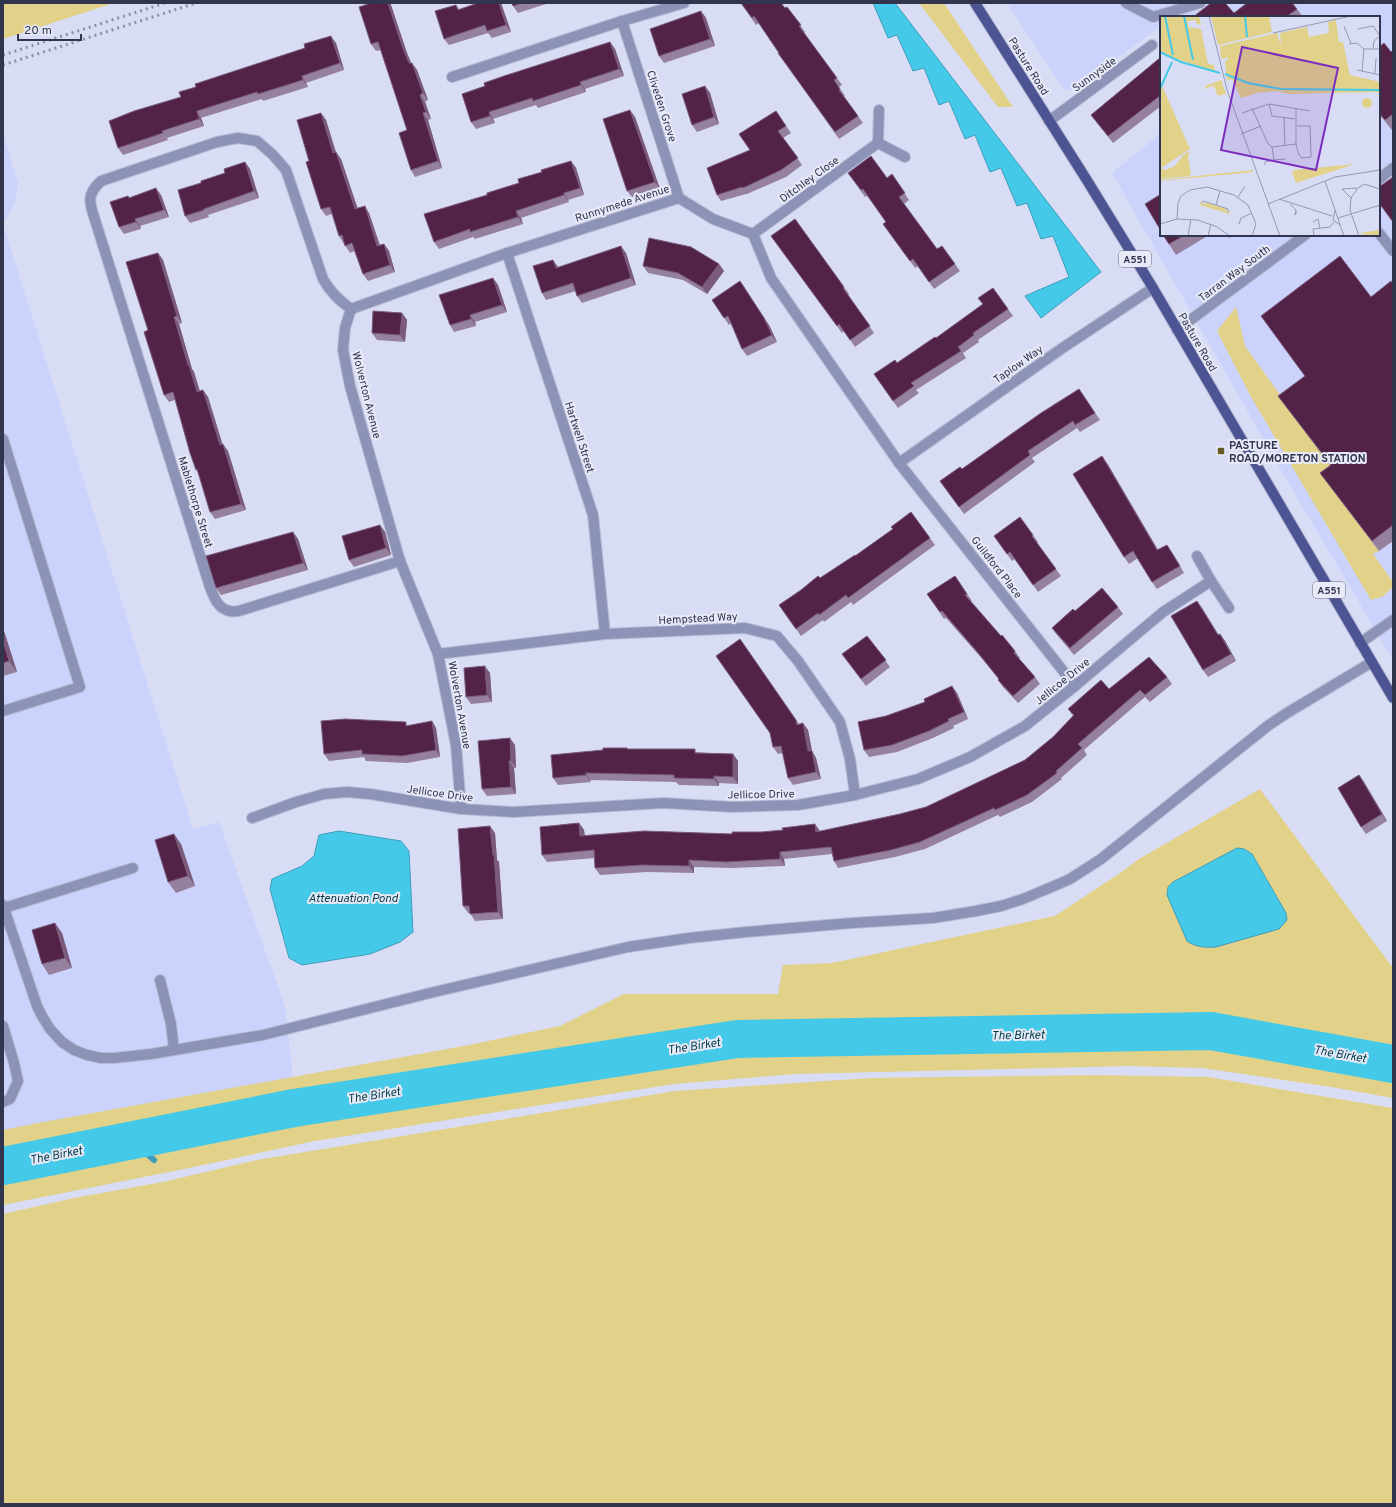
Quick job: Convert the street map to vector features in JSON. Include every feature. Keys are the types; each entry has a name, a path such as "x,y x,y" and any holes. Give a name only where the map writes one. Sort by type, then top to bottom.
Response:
{"main road":[{"name":"Pasture Road","path":"975,3 1153,288 1393,698"}],"street":[{"path":"452,77 622,21 684,3"},
{"path":"1126,3 1154,17 1200,3"},
{"name":"Cliveden Grove","path":"622,21 679,198"},
{"name":"Sunnyside","path":"1049,121 1152,46"},
{"path":"879,110 878,143 905,157"},
{"name":"Mablethorpe Street","path":"351,309 338,299 328,288 323,279 286,170 273,155 257,141 238,138 216,142 101,181 94,188 90,204 209,584 213,596 220,606 230,611 242,610 400,561"},
{"name":"Ditchley Close","path":"753,234 878,143"},
{"path":"1380,178 1393,168"},
{"name":"Runnymede Avenue","path":"351,309 507,253 679,198 713,219 753,234"},
{"path":"753,234 770,278 899,462"},
{"path":"1380,234 1393,251"},
{"name":"Tarran Way South","path":"1177,330 1304,236"},
{"name":"Hartwell Street","path":"507,253 593,515 604,634"},
{"name":"Taplow Way","path":"899,462 1061,349 1153,288"},
{"name":"Wolverton Avenue","path":"351,309 345,328 343,350 350,386 400,561 438,654 456,745 462,809"},
{"path":"3,439 80,687 3,711"},
{"name":"Guildford Place","path":"899,462 1075,686"},
{"path":"1197,556 1229,608"},
{"name":"Jellicoe Drive","path":"252,818 296,802 324,794 347,792 370,794 462,809 514,812 663,803 733,807 798,805 855,795 918,779 970,757 1025,726 1163,612 1211,581"},
{"path":"1360,643 1393,620"},
{"name":"Hempstead Way","path":"438,654 604,634 745,628 777,636 798,661 840,722 850,759 855,795"},
{"path":"133,868 4,906 37,1006 50,1029 62,1042 74,1050 101,1058 128,1057 263,1035 434,992 628,947 689,938 746,932 947,916 976,911 1023,899 1070,879 1101,859 1269,725 1372,662"},
{"path":"160,980 171,1024 174,1050"},
{"path":"3,1026 18,1082 10,1099 3,1102"}],"shaded area":[{"path":"3,3 114,3 3,39"},
{"path":"919,3 944,3 1013,107 998,107"},
{"path":"1007,3 1393,3 1393,660 1281,470 1112,173 1160,134 1160,236 1380,236 1380,16 1160,16 1160,31 1158,28 1076,89 1064,90"},
{"path":"3,133 18,184 15,203 3,224"},
{"path":"3,224 193,829 219,822 285,1006 293,1077 3,1130"},
{"path":"1236,307 1245,346 1338,475 1328,483 1379,551 1373,554 1393,582 1393,587 1382,597 1371,600 1251,397 1217,331"},
{"path":"1260,789 1393,968 1393,1098 1331,1087 1202,1068 1129,1066 795,1074 674,1084 315,1141 3,1205 3,1130 469,1045 560,1026 624,994 778,994 783,965 832,963 1055,916 1139,859"},
{"path":"1095,1075 1208,1077 1393,1108 1393,1504 3,1504 3,1214 74,1198 163,1182 257,1160 675,1091 870,1078"}],"water":[{"path":"873,3 895,3 1101,272 1041,318 1025,296 1069,277 1053,236 1041,239 1027,203 1017,206 1001,168 990,172 975,135 965,139 949,101 939,105 924,68 913,71 897,35 888,38"},
{"name":"Attenuation Pond","path":"339,831 401,841 409,851 413,932 400,942 370,954 302,965 289,958 270,889 272,879 302,866 314,856 319,835"},
{"path":"1237,848 1244,849 1252,854 1286,913 1287,920 1279,929 1216,947 1194,945 1187,941 1167,895 1168,887 1173,882"}],"building":[{"path":"371,3 388,3 402,46 409,63 412,63 423,93 420,95 426,112 423,113 438,161 411,170 399,133 407,130 378,42 371,44 359,7"},
{"path":"478,3 499,3 506,25 487,31 485,25 444,39 435,11 456,5 458,10"},
{"path":"512,3 523,3 513,6"},
{"path":"741,3 781,3 785,8 787,7 837,78 834,80 840,89 839,90 858,116 835,132 778,53 754,16 752,18"},
{"path":"1211,3 1225,3 1234,13 1247,3 1292,3 1297,9 1287,16 1194,16"},
{"path":"701,11 710,39 659,56 650,29"},
{"path":"331,36 340,63 302,76 303,80 258,94 257,92 197,111 199,119 118,148 109,121 134,111 181,97 179,92 196,87 195,84 305,48 304,44"},
{"path":"610,42 619,69 580,82 581,85 533,101 532,98 489,112 490,116 471,122 462,94 485,86 484,83"},
{"path":"1384,43 1391,52 1393,50 1393,114 1385,120 1380,114 1380,46"},
{"path":"1160,58 1160,96 1108,136 1091,115"},
{"path":"705,86 714,117 692,125 682,94"},
{"path":"630,110 655,182 627,191 603,119"},
{"path":"776,111 786,126 778,131 798,158 781,170 743,188 742,187 717,195 707,168 750,150 739,134"},
{"path":"321,113 333,153 336,152 355,209 365,206 377,246 384,244 390,265 363,274 352,243 345,246 342,235 339,236 330,207 321,209 306,162 309,161 297,120"},
{"path":"871,156 887,178 892,174 905,193 899,197 937,249 942,246 955,264 929,282 913,259 910,261 883,224 886,222 863,189 861,190 848,173"},
{"path":"571,161 580,188 516,211 518,217 470,232 470,229 434,242 424,214 487,195 487,193 519,183 518,179"},
{"path":"245,162 254,191 185,216 178,190 201,183 201,181 225,173 224,169"},
{"path":"1393,177 1393,222 1380,204 1380,186"},
{"path":"156,188 164,210 135,219 136,222 119,227 110,202 128,196 129,198"},
{"path":"1160,195 1160,229 1145,204"},
{"path":"795,219 870,326 850,340 839,324 837,326 771,236"},
{"path":"1164,236 1183,236 1169,244"},
{"path":"649,238 691,247 719,264 702,287 678,273 643,266"},
{"path":"621,246 631,278 577,296 573,283 542,293 533,266 553,260 556,268"},
{"path":"158,253 177,316 174,317 188,365 197,392 203,390 220,445 223,444 241,504 210,512 197,469 196,470 190,453 173,392 164,395 144,332 148,330 126,262"},
{"path":"1340,256 1371,297 1391,281 1393,284 1393,525 1372,541 1320,473 1331,465 1278,396 1305,376 1261,316"},
{"path":"493,278 502,305 470,315 471,319 450,325 439,295"},
{"path":"740,281 764,318 772,335 742,349 728,316 724,318 712,300"},
{"path":"993,288 1008,309 973,333 974,335 958,347 961,351 911,383 914,386 893,401 874,374 895,360 897,363 935,337 936,338 983,304 978,298"},
{"path":"373,311 402,313 400,335 372,333"},
{"path":"1079,389 1095,413 1075,425 1073,421 1028,451 1030,455 959,507 940,481 960,467 962,469 1041,413"},
{"path":"1102,456 1157,550 1167,545 1180,566 1152,582 1133,551 1124,557 1073,474"},
{"path":"911,512 930,538 848,598 846,595 819,615 818,613 796,629 779,605 818,576 820,578 855,556 893,529 891,527"},
{"path":"1020,517 1056,569 1033,585 1010,552 1007,554 994,536"},
{"path":"380,525 386,548 349,560 342,536"},
{"path":"293,532 303,563 216,588 206,556"},
{"path":"955,576 967,594 965,595 1001,636 1002,635 1015,651 1014,653 1035,677 1013,696 998,680 999,679 979,654 942,611 940,612 927,594"},
{"path":"1102,588 1118,607 1070,648 1052,628 1073,609 1075,611"},
{"path":"1197,601 1218,635 1220,634 1231,654 1203,670 1171,616"},
{"path":"867,636 886,660 861,679 842,654"},
{"path":"740,639 796,720 797,725 803,723 808,751 812,751 816,772 788,778 781,746 773,747 770,733 716,656"},
{"path":"3,641 9,661 3,663"},
{"path":"1149,657 1167,677 1145,695 1140,690 1078,744 1082,748 1056,771 1057,773 1027,795 995,810 994,808 920,842 891,850 834,861 831,847 780,852 780,859 726,862 689,860 689,866 642,865 595,868 594,850 542,855 540,827 579,823 580,836 644,831 732,834 732,832 783,830 782,828 815,824 816,832 926,807 1025,760 1053,737 1074,715 1068,709 1101,680 1109,689"},
{"path":"485,666 487,695 466,697 464,668"},
{"path":"952,686 964,712 948,719 949,721 929,731 892,745 864,750 858,722 886,716 925,702 924,699"},
{"path":"345,719 406,722 406,726 432,721 436,750 402,756 362,754 362,750 324,754 321,721"},
{"path":"510,738 511,761 509,761 511,787 482,789 478,741"},
{"path":"603,748 695,749 695,753 733,754 733,777 714,776 714,779 674,778 674,775 586,773 586,775 553,778 551,755 603,750"},
{"path":"1359,775 1382,814 1361,827 1338,788"},
{"path":"490,826 494,855 498,912 470,914 469,906 463,906 458,829"},
{"path":"174,834 188,876 168,882 155,840"},
{"path":"55,923 65,958 42,964 32,930"}],"waterway":[{"name":"The Birket","path":"3,1166 294,1108 737,1039 1211,1031 1393,1064"},
{"path":"131,1140 154,1160"}],"railway":[{"path":"3,55 165,3"},
{"path":"3,65 196,3"}],"place":[{"name":"PASTURE ROAD/MORETON STATION","path":"1221,451"}]}
